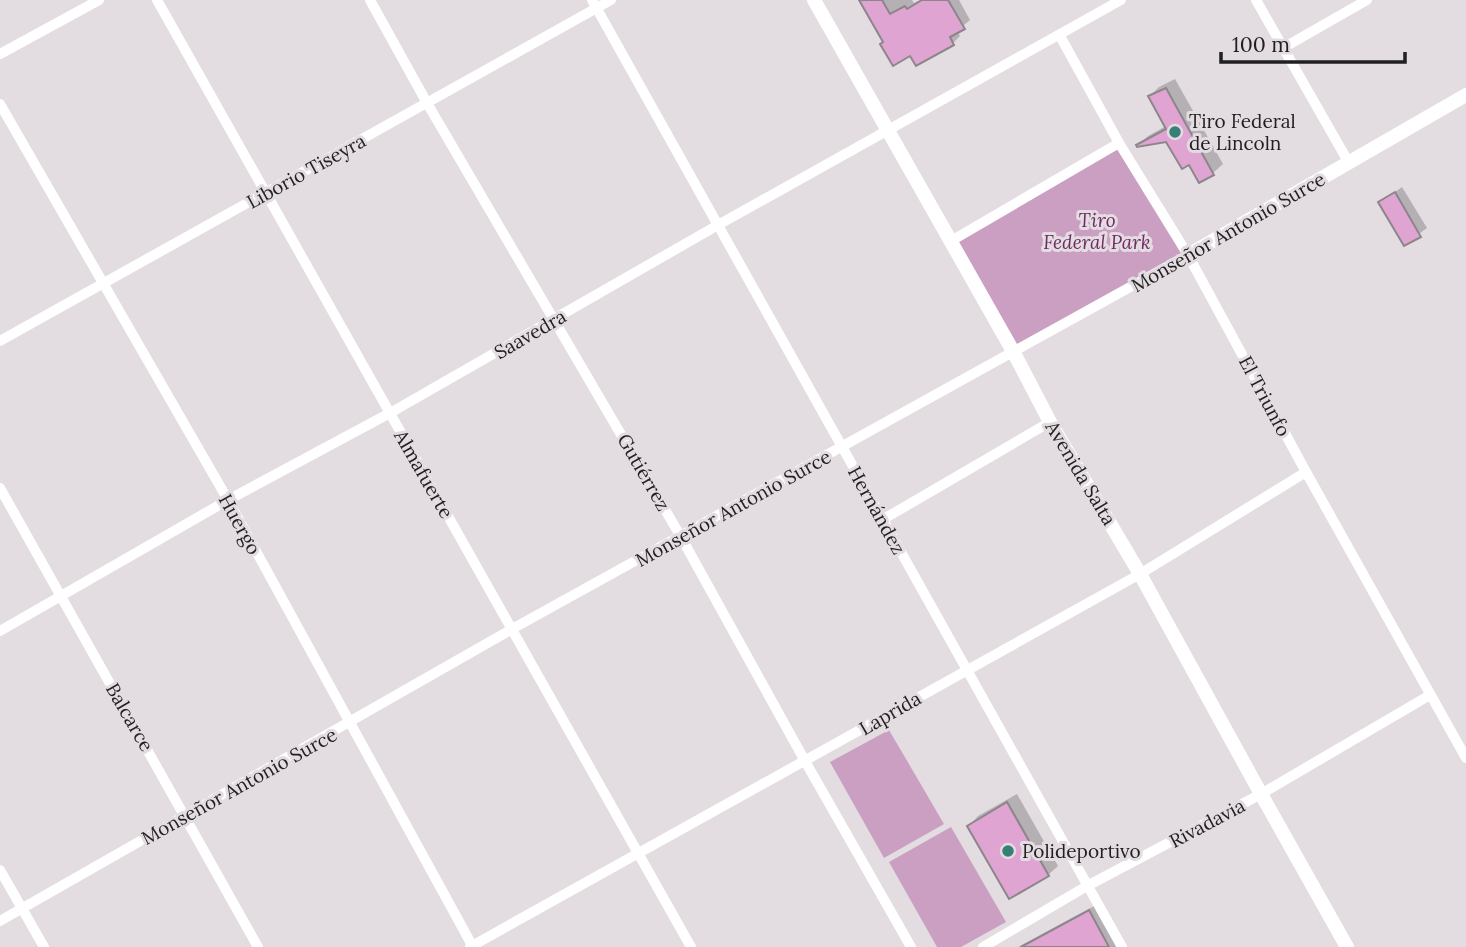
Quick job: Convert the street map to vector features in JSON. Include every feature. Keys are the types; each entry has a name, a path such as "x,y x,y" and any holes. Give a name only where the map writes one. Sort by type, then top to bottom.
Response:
{"main road":[{"name":"Avenida Salta","path":"814,0 1014,353 1050,422 1140,573 1347,947"},
{"name":"Monseñor Antonio Surce","path":"1188,254 1466,95"}],"street":[{"path":"0,54 99,0"},
{"name":"Almafuerte","path":"157,0 691,947"},
{"name":"Gutiérrez","path":"370,0 427,103 556,319 681,537 911,947"},
{"name":"Liborio Tiseyra","path":"0,341 427,103 594,4 611,0"},
{"name":"Saavedra","path":"0,631 228,500 390,413 718,225 1121,0"},
{"path":"1256,0 1349,163"},
{"path":"1283,48 1367,0"},
{"name":"Hernández","path":"594,4 1122,947"},
{"name":"El Triunfo","path":"1060,36 1119,143 1188,254 1466,758"},
{"name":"Huergo","path":"0,104 228,500 472,947"},
{"path":"951,241 1119,143"},
{"name":"Monseñor Antonio Surce","path":"0,921 512,629 1014,353 1188,254"},
{"path":"882,520 1050,422"},
{"name":"Laprida","path":"472,947 637,852 1140,573 1306,472"},
{"name":"Balcarce","path":"0,488 258,947"},
{"name":"Rivadavia","path":"983,947 1087,886 1261,794 1430,695"},
{"path":"0,870 44,947"}],"green space":[{"name":"Tiro Federal Park","path":"1119,143 1188,255 1014,353 951,241"},
{"path":"889,730 944,824 884,858 830,762"},
{"path":"951,827 1006,922 961,947 937,947 889,862"}],"building":[{"path":"859,0 882,0 890,14 905,6 907,9 922,0 948,0 965,29 950,37 954,45 916,66 910,56 893,66 880,44 883,42"},
{"name":"Tiro Federal de Lincoln","path":"1166,88 1214,175 1199,183 1189,165 1182,169 1166,142 1136,145 1166,129 1148,96"},
{"path":"1395,192 1421,237 1404,246 1378,202"},
{"name":"Polideportivo","path":"1007,802 1049,876 1009,899 967,826"},
{"path":"1089,910 1109,947 1021,947"}],"place":[{"name":"Tiro Federal de Lincoln","path":"1175,132"},
{"name":"Polideportivo","path":"1008,851"}]}
